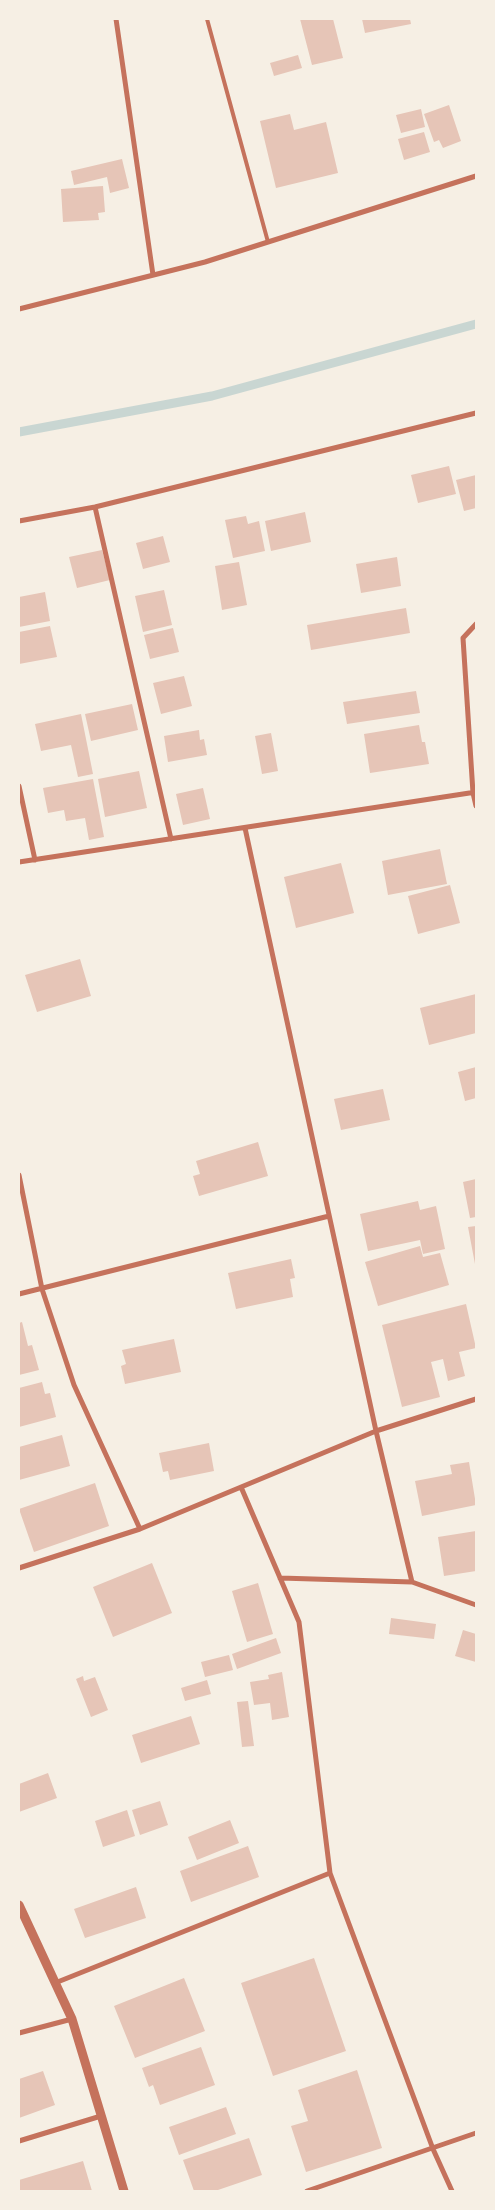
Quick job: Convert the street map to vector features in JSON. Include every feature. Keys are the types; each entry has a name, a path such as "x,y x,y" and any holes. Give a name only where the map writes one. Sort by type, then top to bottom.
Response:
{"street":[{"path":"116,19 153,275"},
{"path":"19,309 205,262 476,176"},
{"path":"19,521 94,508 476,413"},
{"path":"94,508 171,839"},
{"path":"476,624 463,638 476,806"},
{"path":"19,786 35,860"},
{"path":"19,862 474,792"},
{"path":"245,828 376,1431 412,1582"},
{"path":"19,1175 42,1289 74,1385 140,1529"},
{"path":"19,1294 329,1216"},
{"path":"19,1568 140,1529 376,1431 476,1399"},
{"path":"241,1487 299,1622 330,1873 433,2149 452,2191"},
{"path":"280,1578 412,1582 476,1605"},
{"path":"55,1982 330,1873"},
{"path":"19,1905 72,2019 124,2191"},
{"path":"19,2033 72,2019"},
{"path":"19,2141 101,2116"},
{"path":"308,2191 476,2133"}],"lane":[{"path":"207,19 268,242"}],"building":[{"path":"300,19 333,19 343,58 312,65"},
{"path":"362,19 410,19 411,24 365,33"},
{"path":"298,55 302,68 274,76 270,63"},
{"path":"449,105 461,141 443,148 439,140 434,142 424,114"},
{"path":"421,109 425,127 401,133 396,115"},
{"path":"290,114 294,130 326,122 338,173 276,188 260,121"},
{"path":"424,132 430,152 404,160 398,139"},
{"path":"122,159 129,188 110,193 107,177 74,185 71,171"},
{"path":"103,186 105,212 98,213 99,220 63,222 61,189"},
{"path":"449,466 456,494 418,503 411,475"},
{"path":"476,475 476,508 464,511 456,480"},
{"path":"305,512 311,542 271,551 265,521"},
{"path":"246,516 248,524 259,521 265,551 233,558 225,520"},
{"path":"163,536 170,562 143,569 136,543"},
{"path":"102,550 110,580 77,588 69,557"},
{"path":"397,557 401,586 361,593 356,564"},
{"path":"239,562 247,605 222,610 215,566"},
{"path":"164,590 172,625 143,632 135,596"},
{"path":"45,592 50,621 19,627 19,597"},
{"path":"406,608 410,633 311,650 307,625"},
{"path":"50,626 57,657 19,664 19,632"},
{"path":"173,628 179,652 150,659 144,635"},
{"path":"184,676 192,706 161,714 153,683"},
{"path":"416,691 420,713 347,724 343,702"},
{"path":"132,704 138,730 91,741 85,714"},
{"path":"81,714 93,774 78,777 71,745 41,751 35,724"},
{"path":"419,725 422,742 425,742 429,764 370,773 364,734"},
{"path":"199,730 200,740 204,739 207,755 168,762 164,736"},
{"path":"271,733 278,771 262,774 255,736"},
{"path":"139,771 147,808 105,817 98,779"},
{"path":"93,779 104,837 89,840 85,818 66,821 64,810 48,813 43,788"},
{"path":"203,788 210,819 183,825 176,794"},
{"path":"440,849 447,884 388,895 382,861"},
{"path":"341,863 354,913 296,928 284,877"},
{"path":"450,885 460,923 418,934 408,896"},
{"path":"80,959 91,996 37,1012 25,975"},
{"path":"476,994 476,1033 429,1045 420,1008"},
{"path":"476,1067 476,1098 465,1101 458,1072"},
{"path":"383,1089 390,1120 341,1130 334,1099"},
{"path":"258,1142 268,1176 199,1196 193,1176 200,1174 196,1161"},
{"path":"476,1179 476,1217 470,1218 463,1182"},
{"path":"418,1201 420,1210 436,1206 445,1249 423,1254 420,1240 368,1251 360,1214"},
{"path":"476,1226 476,1264 475,1264 468,1227"},
{"path":"420,1246 423,1257 440,1253 449,1285 378,1306 365,1262"},
{"path":"291,1259 295,1278 290,1279 293,1297 236,1309 228,1273"},
{"path":"466,1304 476,1348 459,1352 465,1376 448,1381 443,1359 431,1362 440,1397 402,1407 382,1325"},
{"path":"22,1322 28,1346 32,1345 39,1370 19,1375 19,1323"},
{"path":"174,1339 181,1372 125,1384 121,1366 126,1364 122,1350"},
{"path":"42,1382 45,1394 50,1393 56,1417 19,1427 19,1388"},
{"path":"62,1435 70,1466 19,1480 19,1447"},
{"path":"209,1443 214,1471 170,1480 168,1471 163,1472 159,1453"},
{"path":"469,1462 476,1505 422,1516 415,1481 452,1474 450,1465"},
{"path":"95,1483 109,1526 34,1552 19,1509"},
{"path":"476,1531 476,1571 444,1576 438,1537"},
{"path":"152,1563 172,1613 113,1637 93,1587"},
{"path":"258,1583 273,1634 247,1642 232,1591"},
{"path":"391,1618 436,1624 434,1639 389,1634"},
{"path":"463,1630 476,1634 476,1662 455,1656"},
{"path":"276,1638 281,1653 237,1669 232,1654"},
{"path":"229,1655 233,1670 205,1677 201,1662"},
{"path":"282,1672 289,1717 272,1720 270,1703 254,1705 250,1682 269,1679 268,1675"},
{"path":"83,1676 84,1681 95,1677 108,1710 91,1717 76,1679"},
{"path":"207,1680 211,1694 185,1701 181,1688"},
{"path":"248,1701 254,1746 242,1747 237,1702"},
{"path":"191,1716 200,1744 141,1763 132,1735"},
{"path":"48,1773 57,1798 19,1812 19,1784"},
{"path":"160,1801 168,1825 140,1835 132,1810"},
{"path":"127,1810 135,1836 103,1847 95,1821"},
{"path":"230,1820 239,1843 197,1860 188,1837"},
{"path":"248,1846 259,1877 191,1902 180,1871"},
{"path":"136,1887 146,1918 85,1938 74,1909"},
{"path":"314,1958 346,2051 273,2076 241,1983"},
{"path":"184,1978 205,2031 135,2058 114,2006"},
{"path":"201,2047 215,2085 160,2105 153,2085 149,2087 142,2068"},
{"path":"357,2070 382,2148 306,2172 291,2126 308,2121 298,2090"},
{"path":"43,2071 55,2105 19,2118 19,2079"},
{"path":"226,2107 236,2134 179,2155 169,2127"},
{"path":"249,2138 262,2175 215,2191 194,2191 183,2160"},
{"path":"83,2161 92,2191 19,2191 19,2180"}],"waterway":[{"path":"19,432 212,396 476,324"}]}
